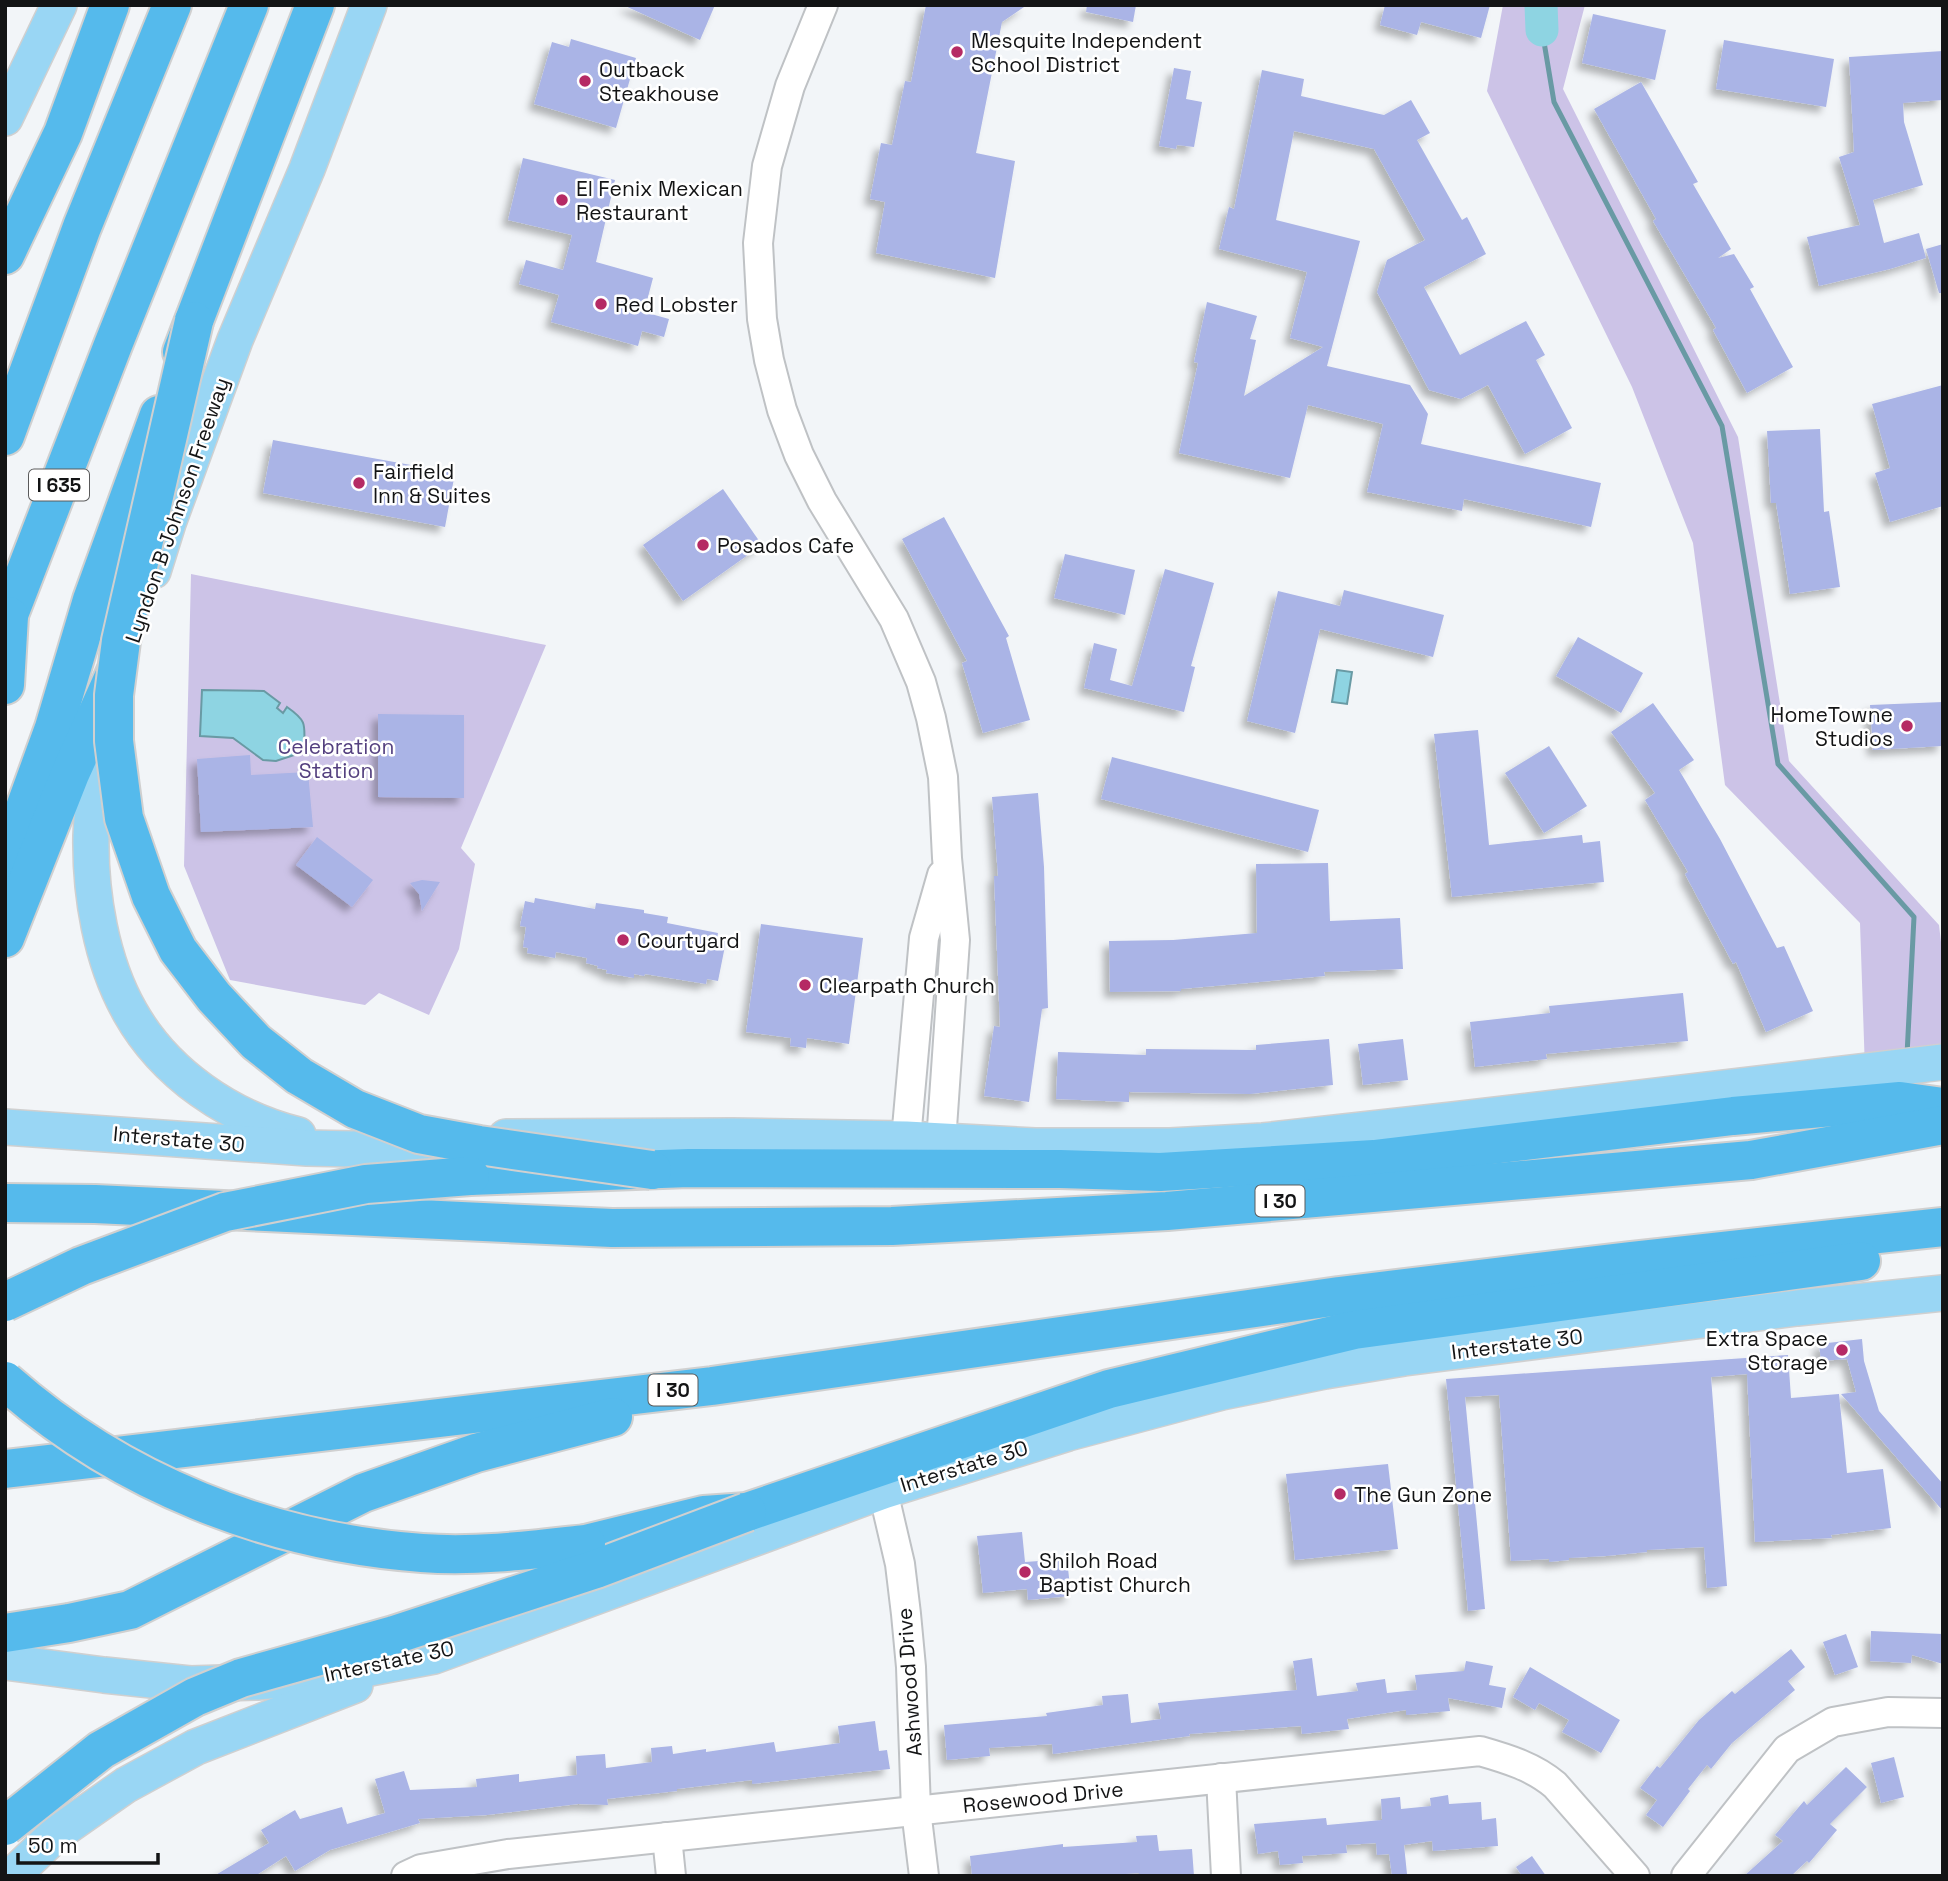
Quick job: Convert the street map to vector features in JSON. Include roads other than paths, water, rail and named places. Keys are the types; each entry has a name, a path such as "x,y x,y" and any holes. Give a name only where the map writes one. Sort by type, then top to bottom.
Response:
{"highway":[{"path":"5,255 63,133 110,5"},
{"path":"5,436 82,227 172,5"},
{"name":"I 635","path":"7,621 118,332 249,5"},
{"path":"5,863 54,728 92,600 194,321 315,5"},
{"path":"5,204 44,124 88,59"},
{"path":"5,359 82,227"},
{"path":"194,321 121,641 114,695 114,741 124,818 151,897 178,950 214,997 256,1042 299,1076 355,1109 419,1134 652,1170"},
{"path":"5,685 7,621"},
{"path":"5,938 70,774 134,632"},
{"path":"5,1301 81,1266 225,1212 366,1184 470,1176 948,1155 1160,1172 1374,1159 1733,1116 1886,1102 1900,1101 1943,1107"},
{"name":"I 30","path":"5,1203 612,1228 892,1226 1167,1211 1751,1160 1943,1125"},
{"name":"I 30","path":"5,1469 750,1380 1339,1296 1644,1259 1943,1227"},
{"path":"5,1826 101,1750 154,1718 218,1687 285,1664 394,1635 596,1569 747,1513 1109,1389 1354,1330 1792,1271 1943,1247"},
{"path":"5,1633 130,1610 363,1493 476,1453 750,1380"},
{"path":"5,1381 69,1430 142,1476 183,1496 249,1520 315,1538 371,1548 425,1553 486,1553 586,1544 704,1515 747,1513"}],"main road":[{"path":"5,118 59,5"},
{"name":"Lyndon B Johnson Freeway","path":"354,1149 284,1132 248,1119 212,1098 181,1074 152,1043 130,1012 105,947 92,874 91,835 94,796 102,754 134,632 168,523 235,340 307,169 369,5"},
{"name":"Interstate 30","path":"5,1128 115,1134 207,1143 354,1149 491,1137 906,1139 948,1155 1035,1146 1170,1146 1263,1141 1943,1062"},
{"name":"Interstate 30","path":"5,1662 190,1684 327,1676 434,1656 883,1491 1068,1433 1222,1392 1404,1358 1797,1308 1943,1293"},
{"path":"12,1876 57,1834 96,1806 126,1785 196,1747 284,1711 434,1656"}],"street":[{"path":"823,5 790,86 767,166 758,243 762,319 782,410 799,455 822,501 894,619 921,682 931,718 943,777 955,940 948,1155"},
{"path":"906,1139 924,938 947,858"},
{"name":"Ashwood Drive","path":"883,1491 900,1564 907,1625 916,1810 924,1876"},
{"path":"1686,1876 1787,1749 1833,1722 1888,1712 1943,1713"},
{"name":"Rosewood Drive","path":"405,1876 421,1869 509,1854 1480,1751 1542,1774 1555,1785 1635,1876"},
{"path":"1221,1778 1226,1876"},
{"path":"667,1837 671,1876"}],"water":[{"path":"1337,670 1352,672 1347,704 1332,702"},
{"path":"202,690 264,691 280,703 277,708 283,713 287,707 301,720 304,728 304,748 298,747 300,753 276,761 263,760 233,738 200,736"}],"waterway":[{"path":"1541,5 1542,30"},
{"path":"1542,30 1554,102 1722,426 1778,764 1914,917 1907,1055"}],"place":[{"name":"Mesquite Independent School District","path":"957,52"},
{"name":"Outback Steakhouse","path":"585,81"},
{"name":"El Fenix Mexican Restaurant","path":"562,200"},
{"name":"Red Lobster","path":"601,304"},
{"name":"Fairfield Inn & Suites","path":"359,483"},
{"name":"Posados Cafe","path":"703,545"},
{"name":"HomeTowne Studios","path":"1907,726"},
{"name":"Courtyard","path":"623,940"},
{"name":"Clearpath Church","path":"805,985"},
{"name":"Extra Space Storage","path":"1842,1350"},
{"name":"The Gun Zone","path":"1340,1494"},
{"name":"Shiloh Road Baptist Church","path":"1025,1572"}],"park label":[{"name":"Celebration Station","path":"336,758"}]}
